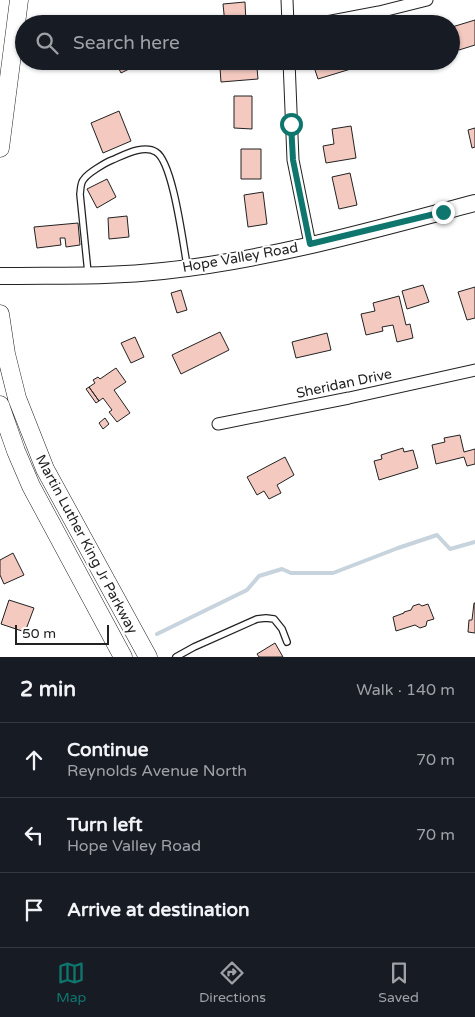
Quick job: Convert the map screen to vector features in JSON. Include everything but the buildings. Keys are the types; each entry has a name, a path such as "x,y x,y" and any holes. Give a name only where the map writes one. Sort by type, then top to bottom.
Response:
{"main road":[{"path":"17,15 19,0"},
{"path":"0,148 15,31"},
{"name":"Hope Valley Road","path":"0,276 88,276 142,273 254,257 390,226 475,203"},
{"name":"Martin Luther King Jr Parkway","path":"0,314 6,354 17,398 45,469 148,657"},
{"name":"Martin Luther King Jr Parkway","path":"0,405 30,486 123,657"}],"street":[{"path":"287,0 288,15"},
{"path":"363,15 427,0"},
{"path":"289,70 293,160 310,244"},
{"name":"Sheridan Drive","path":"218,424 475,370"}],"lane":[{"path":"88,276 80,194 81,184 84,178 110,161 145,148 155,151 161,156 171,180 187,267"},
{"path":"176,657 248,623 266,618 274,619 282,629 287,642"}],"waterway":[{"path":"157,634 247,590 259,576 282,569 291,573 333,573 437,535 450,549 475,542"}],"route":[{"path":"291,124 293,160 310,244 443,212"}]}
